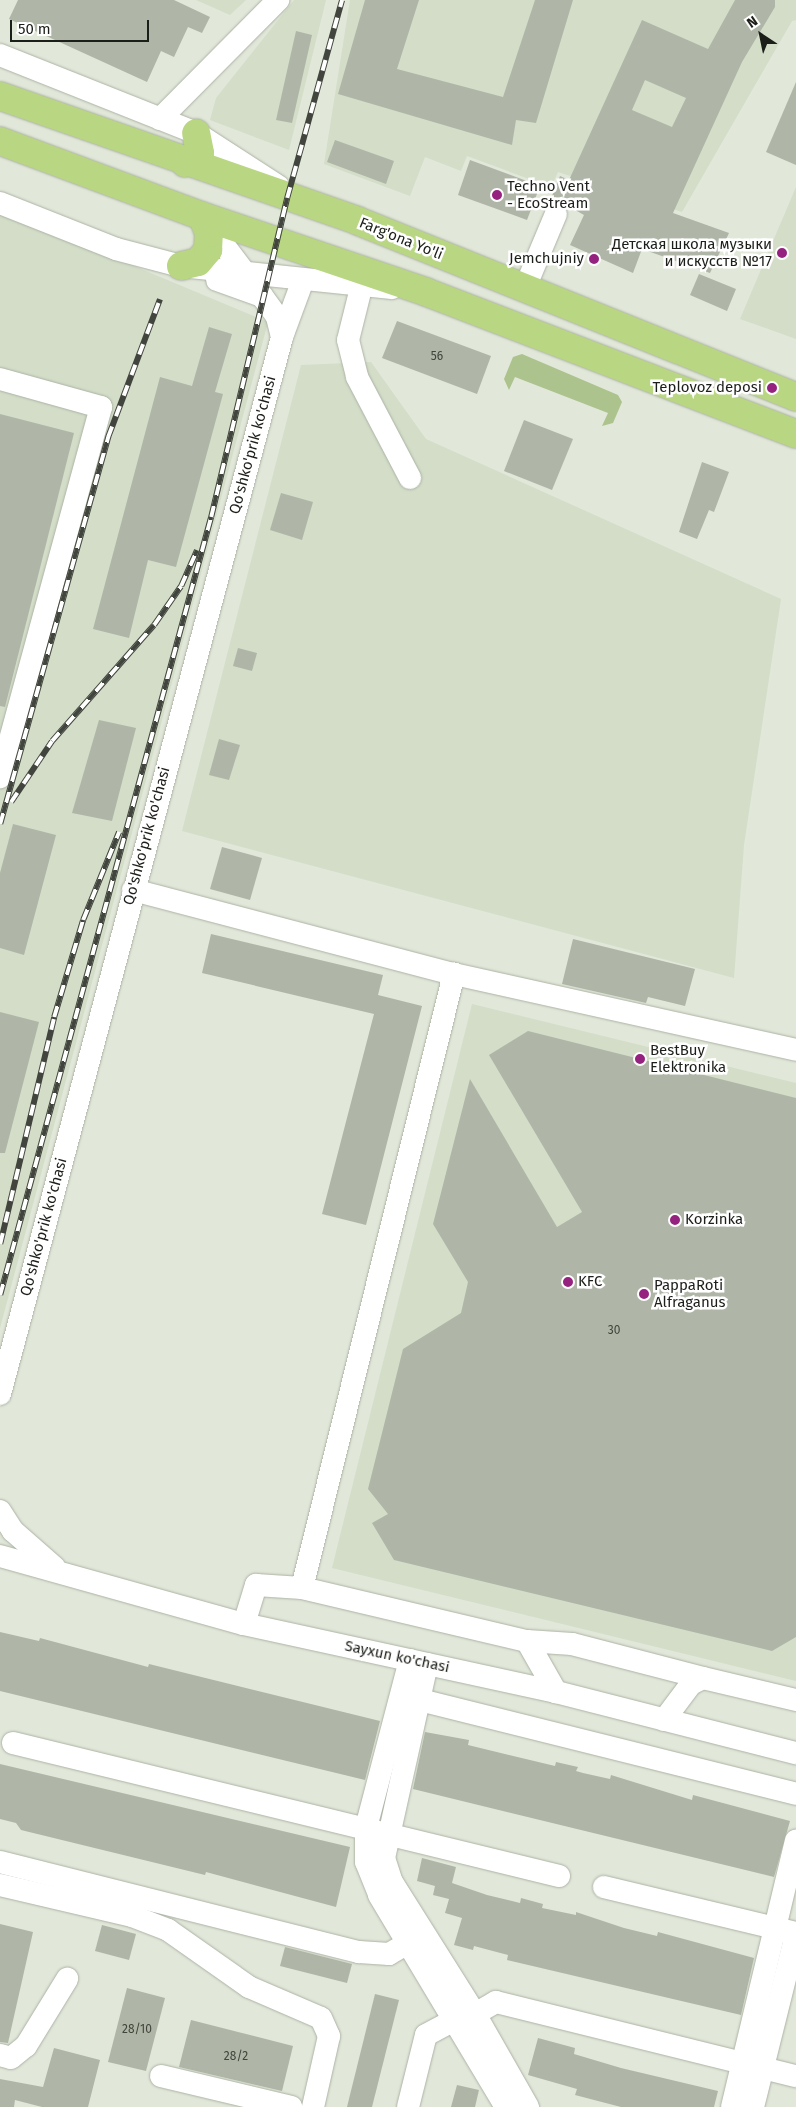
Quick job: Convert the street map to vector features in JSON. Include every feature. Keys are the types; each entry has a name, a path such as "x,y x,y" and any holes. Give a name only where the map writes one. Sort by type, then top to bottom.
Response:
{"main road":[{"name":"Farg'ona Yo'li","path":"0,96 184,163 306,204 796,397"},
{"path":"184,163 200,153 196,133"},
{"path":"0,141 363,278 426,292 796,434"},
{"path":"181,266 198,262 208,250 209,233 202,216"}],"street":[{"path":"160,118 278,0"},
{"path":"0,55 196,133 306,204"},
{"path":"0,203 116,249 181,266 262,296"},
{"path":"524,290 556,214"},
{"path":"202,216 277,317 282,337"},
{"path":"181,266 303,280 363,278 348,340 357,377 410,478"},
{"name":"Qo'shko'prik ko'chasi","path":"0,1394 282,337 303,280"},
{"path":"0,379 101,407 0,777"},
{"path":"133,890 454,974 796,1050"},
{"path":"302,1588 454,974"},
{"path":"0,1511 14,1531 61,1572"},
{"name":"Sayxun ko'chasi","path":"0,1556 244,1624 556,1692 796,1753"},
{"path":"244,1624 256,1585 302,1588 527,1642 572,1644 796,1700"},
{"path":"527,1642 556,1692"},
{"path":"419,1662 410,1698 366,1828 366,1862 371,1879 408,1943 528,2107"},
{"path":"664,1720 691,1684 703,1678"},
{"path":"410,1698 796,1794"},
{"path":"410,1698 384,1858 392,1882 464,2017 506,2107"},
{"path":"13,1743 559,1876"},
{"path":"732,2107 753,2065 789,1932 796,1841"},
{"path":"0,1862 359,1952 389,1954 408,1943"},
{"path":"0,1885 132,1916 168,1930 249,1986 321,2018 329,2036 313,2107"},
{"path":"604,1887 789,1932"},
{"path":"0,2056 11,2058 26,2046 67,1979"},
{"path":"408,2107 426,2035 496,2002 796,2076"},
{"path":"753,2065 753,2107"},
{"path":"161,2076 291,2107"}],"shaded area":[{"path":"196,0 246,0 230,15"},
{"path":"294,0 326,0 289,150 210,120 216,98"},
{"path":"350,0 796,0 796,20 792,21 682,212 558,172 551,187 467,156 461,171 425,157 410,196 324,164"},
{"name":"Детская школа музыки и искусств №17","path":"796,187 796,339 740,319"},
{"path":"0,210 268,322 0,1328"},
{"path":"371,362 426,439 781,599 744,845 734,978 182,831 301,365"},
{"path":"472,1004 796,1083 796,1681 332,1568"}],"green space":[{"path":"522,354 618,395 622,402 613,423 602,426 608,413 515,377 509,390 504,379 513,357"}],"building":[{"path":"18,0 174,0 210,17 202,33 188,27 174,57 161,51 147,82 9,19"},
{"path":"365,0 419,0 397,69 503,97 535,0 573,0 536,123 516,120 512,145 338,94"},
{"path":"735,0 775,0 775,7 742,62 673,213 729,233 710,273 642,249 633,273 570,245 584,215 561,202 550,201 560,176 569,180 642,20 708,49","holes":["645,80 686,98 672,127 632,110"]},
{"path":"296,31 312,35 292,123 276,120"},
{"path":"796,82 796,165 766,152"},
{"path":"335,140 394,161 386,184 327,162"},
{"path":"470,160 540,186 527,220 458,195"},
{"path":"699,274 736,289 727,311 690,295"},
{"path":"397,321 491,356 477,394 382,358"},
{"path":"209,327 232,334 215,392 223,394 176,567 148,560 129,638 93,629 160,377 192,386"},
{"path":"0,414 74,433 5,707 0,706"},
{"path":"524,420 573,439 552,490 504,471"},
{"path":"702,462 729,472 714,512 709,510 697,539 679,532"},
{"path":"281,493 313,502 302,540 270,530"},
{"path":"238,648 257,653 252,671 233,666"},
{"path":"99,720 136,728 112,821 72,813"},
{"path":"219,739 240,745 229,780 209,775"},
{"path":"13,824 56,835 24,955 0,948 0,873"},
{"path":"222,847 262,858 250,900 210,889"},
{"path":"211,934 383,975 378,995 422,1006 366,1225 322,1214 374,1014 202,973"},
{"path":"573,939 695,969 685,1006 648,997 646,1003 562,984"},
{"path":"0,1012 39,1022 5,1153 0,1153"},
{"path":"528,1031 796,1098 796,1637 772,1651 394,1560 372,1523 388,1514 368,1489 403,1349 461,1313 468,1282 433,1224 470,1079 557,1227 582,1212 489,1055"},
{"path":"0,1632 39,1641 40,1638 148,1667 149,1664 380,1721 365,1780 0,1691"},
{"path":"425,1732 469,1740 468,1745 555,1766 556,1762 578,1767 576,1771 583,1773 610,1779 611,1775 692,1800 693,1795 790,1821 774,1877 413,1789"},
{"path":"0,1764 350,1847 336,1907 206,1872 205,1875 21,1830 16,1823 0,1819"},
{"path":"422,1858 456,1867 452,1883 487,1895 520,1903 521,1898 543,1904 542,1908 576,1915 576,1912 624,1928 657,1936 658,1932 754,1958 741,2015 507,1960 508,1955 474,1946 473,1950 454,1945 462,1918 445,1913 449,1899 433,1895 435,1886 417,1881"},
{"path":"0,1924 33,1932 8,2043 0,2042"},
{"path":"102,1925 136,1934 129,1960 95,1951"},
{"path":"285,1947 352,1964 347,1983 280,1966"},
{"path":"127,1988 165,1998 146,2071 108,2062"},
{"path":"375,1994 399,2000 372,2107 347,2107"},
{"path":"191,2020 293,2046 282,2091 179,2067"},
{"path":"538,2038 575,2048 574,2054 621,2068 718,2091 714,2107 621,2107 575,2095 577,2089 528,2075"},
{"path":"54,2048 100,2060 88,2107 42,2107 15,2100 14,2107 0,2107 0,2079 43,2087"},
{"path":"457,2085 479,2090 475,2107 451,2107"}],"railway":[{"path":"0,1295 211,517 287,198 342,0"},
{"path":"0,824 108,437 160,299"},
{"path":"11,802 52,741 154,625 181,586 197,550"},
{"path":"0,1244 54,1017 83,920 119,832"}],"place":[{"name":"Techno Vent - EcoStream","path":"497,195"},
{"name":"Детская школа музыки и искусств №17","path":"782,253"},
{"name":"Jemchujniy","path":"594,259"},
{"name":"Teplovoz deposi","path":"772,388"},
{"name":"BestBuy Elektronika","path":"640,1059"},
{"name":"Korzinka","path":"675,1220"},
{"name":"KFC","path":"568,1282"},
{"name":"PappaRoti Alfraganus","path":"644,1294"}]}
